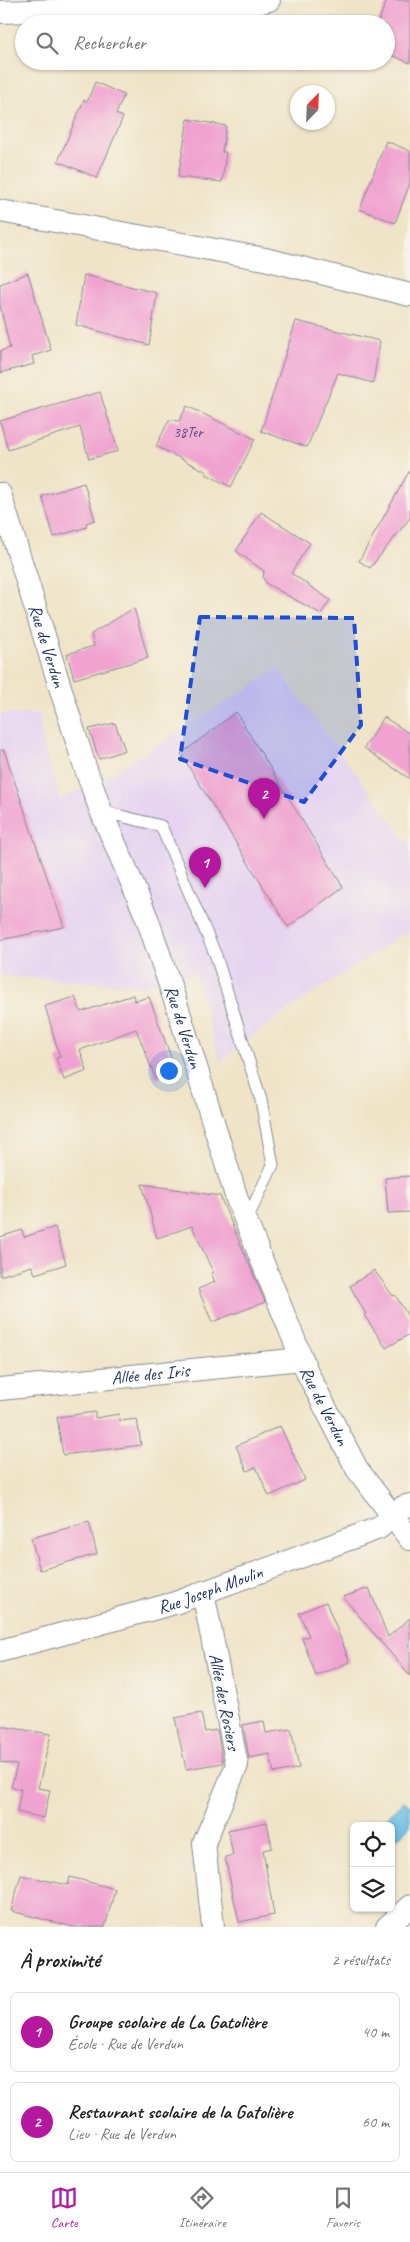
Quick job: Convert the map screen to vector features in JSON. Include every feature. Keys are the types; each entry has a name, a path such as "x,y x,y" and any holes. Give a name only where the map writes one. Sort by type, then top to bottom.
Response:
{"street":[{"path":"0,12 255,4 269,0"},
{"path":"0,211 265,259 410,295"},
{"name":"Rue de Verdun","path":"0,494 84,764 101,811 147,918 178,1009 229,1177 246,1221 302,1359 357,1469 401,1511 410,1539"},
{"name":"Allée des Iris","path":"0,1389 302,1359"},
{"name":"Rue Joseph Moulin","path":"0,1651 175,1603 379,1528 401,1511"},
{"name":"Allée des Rosiers","path":"203,1592 237,1765 204,1844 213,1927"},
{"path":"387,1927 410,1906"}],"lane":[{"path":"101,811 161,826 216,956 261,1100 273,1165 246,1221"}],"highlighted area":[{"path":"200,617 354,618 361,725 304,802 180,759"}],"shaded area":[{"path":"278,669 410,846 410,930 284,1012 220,1062 195,973 139,986 0,976 0,714 39,714 45,751 60,800 110,775"}],"water":[{"path":"404,1801 410,1806 410,1826 395,1840 395,1822 382,1822"}],"building":[{"path":"387,0 410,0 410,63 395,57 395,15 381,15"},
{"path":"95,82 124,95 116,114 123,117 97,178 58,161 84,100 87,102"},
{"path":"188,119 226,126 222,152 226,152 222,182 178,177"},
{"path":"386,141 410,151 410,183 395,223 360,209"},
{"path":"28,273 51,350 32,356 34,364 0,373 0,351 10,348 0,306 0,284"},
{"path":"84,275 157,293 149,345 76,325"},
{"path":"296,321 380,341 373,383 338,373 307,447 261,431"},
{"path":"100,392 118,451 89,459 80,427 8,450 0,421"},
{"path":"187,406 255,439 231,487 206,474 207,472 156,446 169,420 179,421"},
{"path":"410,470 410,518 370,568 359,561"},
{"path":"84,483 95,520 86,523 87,527 54,537 42,496"},
{"path":"261,512 310,543 291,573 330,600 321,614 267,584 263,578 264,571 236,551"},
{"path":"134,608 148,658 74,679 67,654 94,646 91,634"},
{"path":"236,712 343,887 288,927 181,754"},
{"path":"384,717 410,734 410,779 364,748"},
{"path":"115,723 125,750 99,759 89,729"},
{"path":"0,750 4,750 64,927 0,940"},
{"path":"133,995 135,1001 149,997 176,1071 156,1079 136,1029 80,1050 87,1071 64,1080 56,1058 60,1057 45,1006 75,997 81,1012"},
{"path":"410,1176 410,1212 388,1213 385,1178"},
{"path":"142,1184 220,1196 265,1302 212,1322 198,1289 215,1282 211,1273 213,1272 192,1226 157,1238"},
{"path":"55,1227 66,1264 35,1274 32,1266 0,1276 0,1237 22,1230 24,1237"},
{"path":"374,1270 393,1296 395,1295 410,1319 410,1334 386,1348 364,1315 366,1314 350,1286"},
{"path":"95,1412 95,1418 119,1414 120,1421 137,1419 141,1445 63,1455 57,1417"},
{"path":"280,1426 305,1480 269,1496 256,1467 247,1471 236,1446"},
{"path":"89,1522 97,1554 40,1570 31,1538"},
{"path":"369,1588 388,1637 410,1618 410,1676 343,1597"},
{"path":"326,1602 350,1662 316,1676 302,1638 309,1636 299,1613"},
{"path":"201,1713 205,1732 217,1730 223,1763 186,1769 175,1718"},
{"path":"264,1721 266,1733 291,1729 299,1768 274,1773 270,1754 249,1758 243,1725"},
{"path":"0,1726 51,1734 38,1788 50,1790 44,1818 17,1812 21,1789 11,1787 17,1765 0,1762"},
{"path":"267,1822 272,1848 263,1850 274,1915 239,1922 225,1857 233,1855 228,1830"},
{"path":"21,1875 68,1885 70,1877 115,1889 105,1927 73,1927 11,1911"}],"place":[{"name":"Restaurant scolaire de la Gatolière","path":"264,819"},
{"name":"Groupe scolaire de La Gatolière","path":"205,888"}]}
